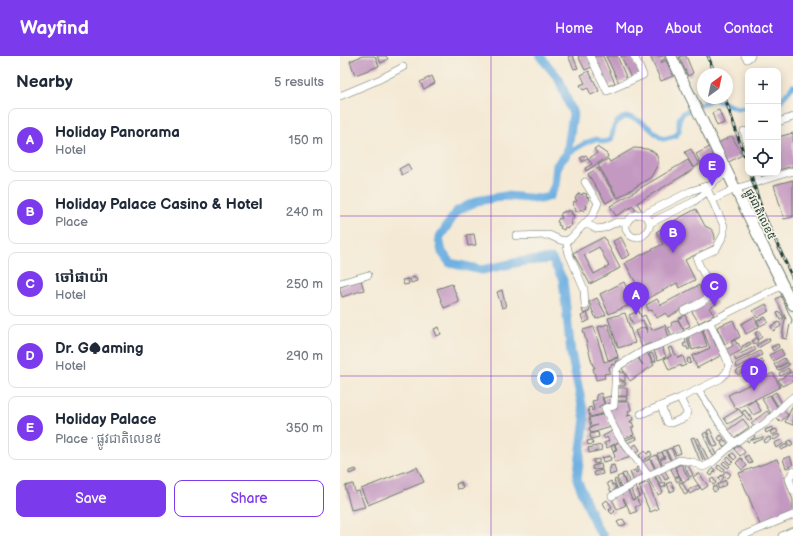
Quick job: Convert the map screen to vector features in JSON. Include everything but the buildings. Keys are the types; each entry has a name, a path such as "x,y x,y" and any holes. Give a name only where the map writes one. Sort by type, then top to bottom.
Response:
{"highway":[{"name":"ផ្លូវជាតិលេខ៥","path":"671,56 735,189 792,301"}],"street":[{"path":"590,56 607,91 643,75 634,56"},
{"path":"745,56 747,59 751,56"},
{"path":"340,96 378,80 402,67"},
{"path":"781,121 793,118"},
{"path":"712,200 735,189 793,171"},
{"path":"684,311 707,299 710,295 709,285 697,261 699,257 716,249 724,234 724,226 712,200 708,190 706,186 691,191 643,215 634,215 627,222 626,229 630,236 637,237 644,234 650,223 693,202 708,190 717,179 728,174"},
{"path":"757,176 759,182"},
{"path":"516,236 549,235 566,241 571,238 593,215 598,203 585,182"},
{"path":"643,215 650,223"},
{"path":"585,223 597,230 617,222 627,222"},
{"path":"566,241 569,254 584,289 585,306"},
{"path":"340,283 368,275"},
{"path":"648,476 613,428 605,408 614,406 614,384 616,370 620,365 645,350 684,335 783,285"},
{"path":"641,414 720,379 726,373 728,366 726,357 710,322"},
{"path":"698,389 734,443"},
{"path":"612,496 680,460 692,462 703,467 713,462 734,443 764,424 793,397"},
{"path":"661,406 667,422 672,423 686,417 687,412 680,398"},
{"path":"793,471 789,479 793,490"},
{"path":"742,536 793,515"},
{"path":"783,536 793,531"}],"waterway":[{"path":"540,56 559,79 573,114 567,154 557,165 555,185 550,196 541,199 505,196 477,201 457,211 439,238 442,252 450,263 482,270 524,261 552,259 563,280 571,353 585,419 577,479 596,526 603,536"},
{"path":"781,100 793,86"},
{"path":"567,154 587,142 596,139 603,142 611,140 614,127 617,122 624,117 633,118 642,122 663,139 675,136 679,131 679,119 683,113 713,99 737,108 745,107"}],"railway":[{"path":"708,56 713,68"},
{"path":"727,104 745,157"},
{"path":"751,176 763,213 793,279"}],"place":[{"name":"Holiday Palace","path":"712,186"},
{"name":"Holiday Palace Casino & Hotel","path":"673,253"},
{"name":"ចៅផាយ៉ា","path":"714,306"},
{"name":"Holiday Panorama","path":"636,315"},
{"name":"Dr. G♠aming","path":"754,391"}]}
